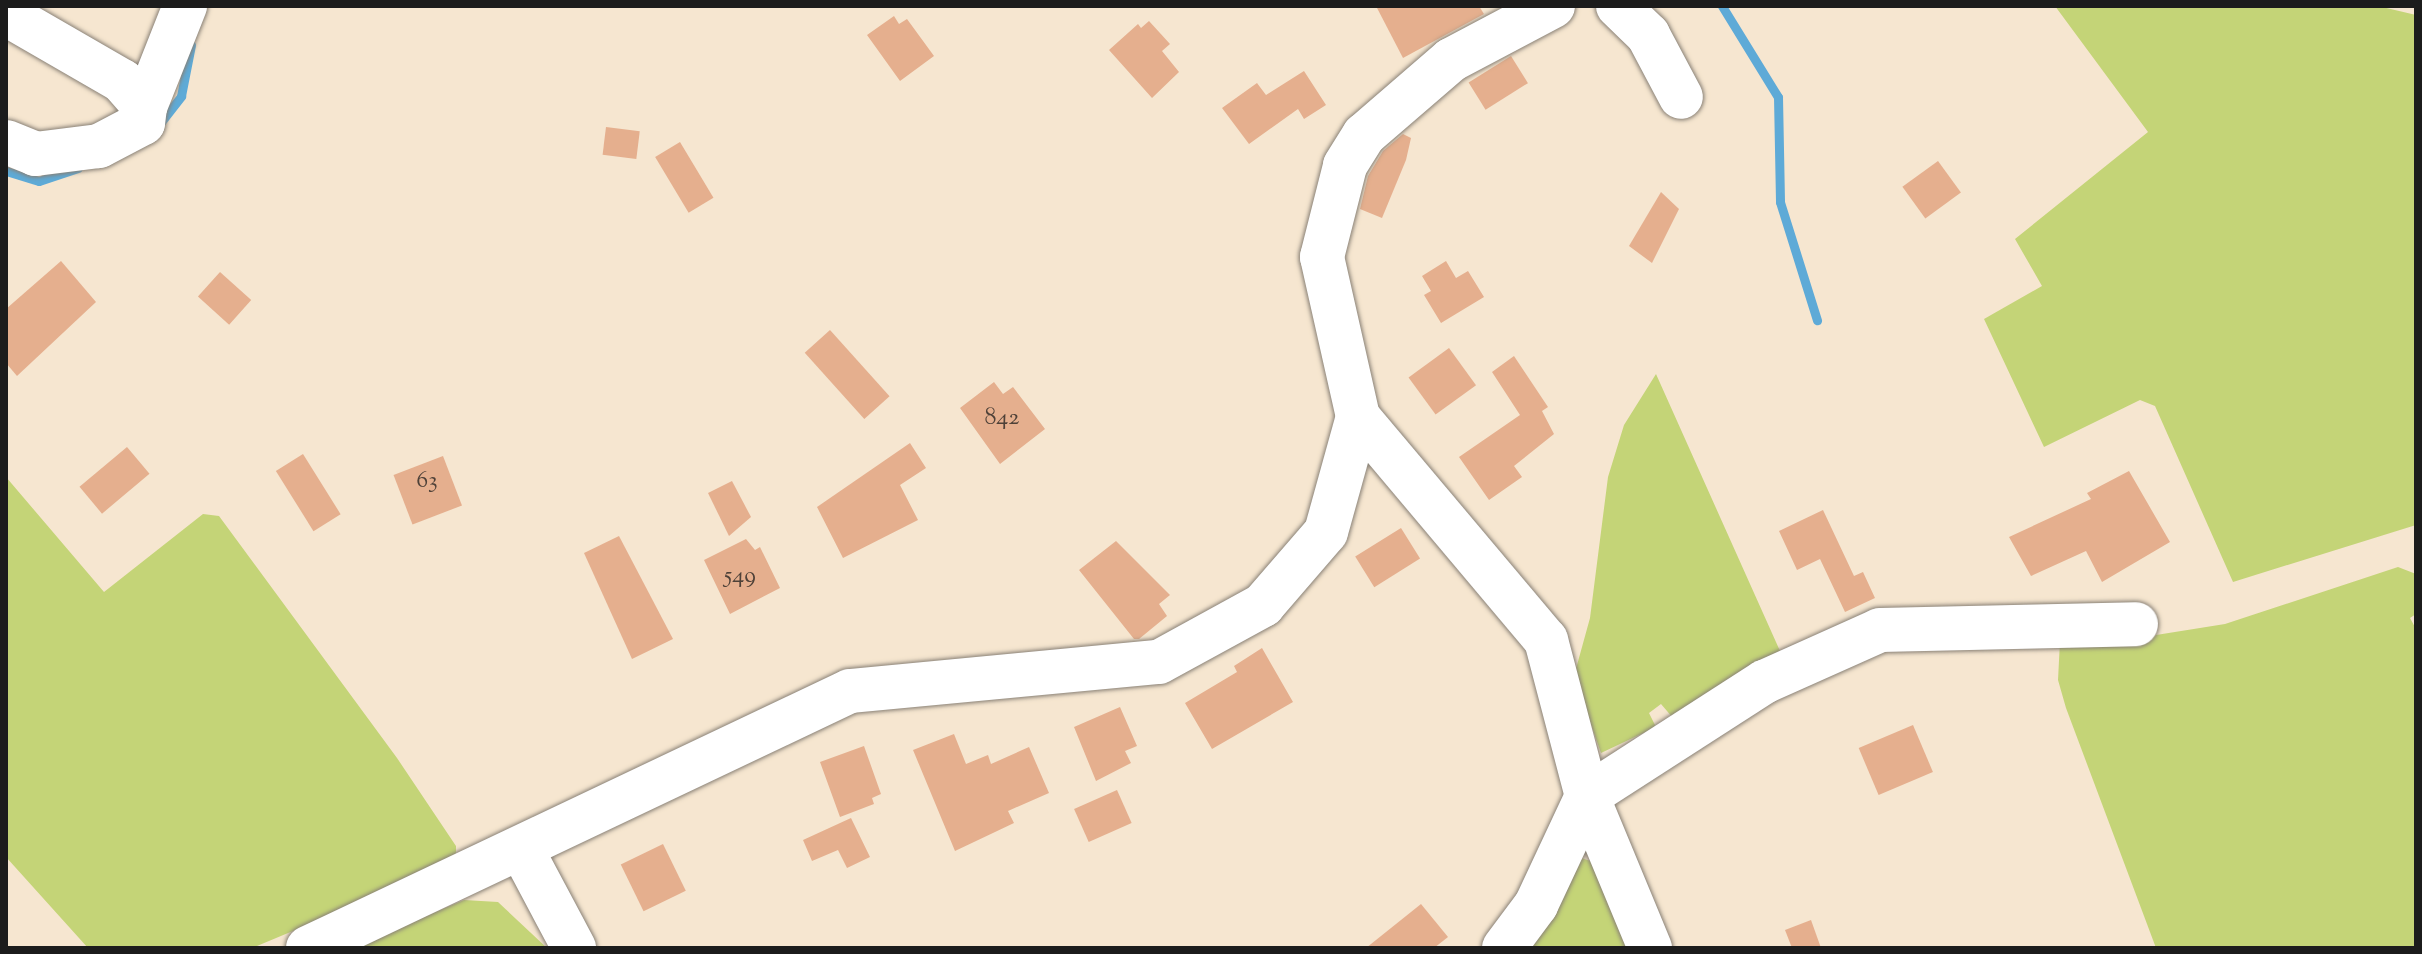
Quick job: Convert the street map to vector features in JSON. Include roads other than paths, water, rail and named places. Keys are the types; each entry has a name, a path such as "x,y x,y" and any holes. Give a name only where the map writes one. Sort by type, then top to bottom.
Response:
{"street":[{"path":"6,142 36,154 99,146 143,123 145,107 185,6"},
{"path":"1553,6 1451,60 1364,135 1345,166 1322,257 1358,417 1546,640 1587,796 1650,948"},
{"path":"1618,6 1648,35 1681,97"},
{"path":"6,14 122,81 145,107"},
{"path":"308,948 477,866 522,850 850,691 1159,662 1263,605 1326,532 1358,417"},
{"path":"1504,948 1536,905 1587,796 1764,682 1880,630 2136,624"},
{"path":"522,850 574,948"}],"waterway":[{"path":"1722,6 1778,97 1780,202 1817,320"},
{"path":"161,122 181,96 191,45"},
{"path":"6,171 39,181 78,168"}]}
